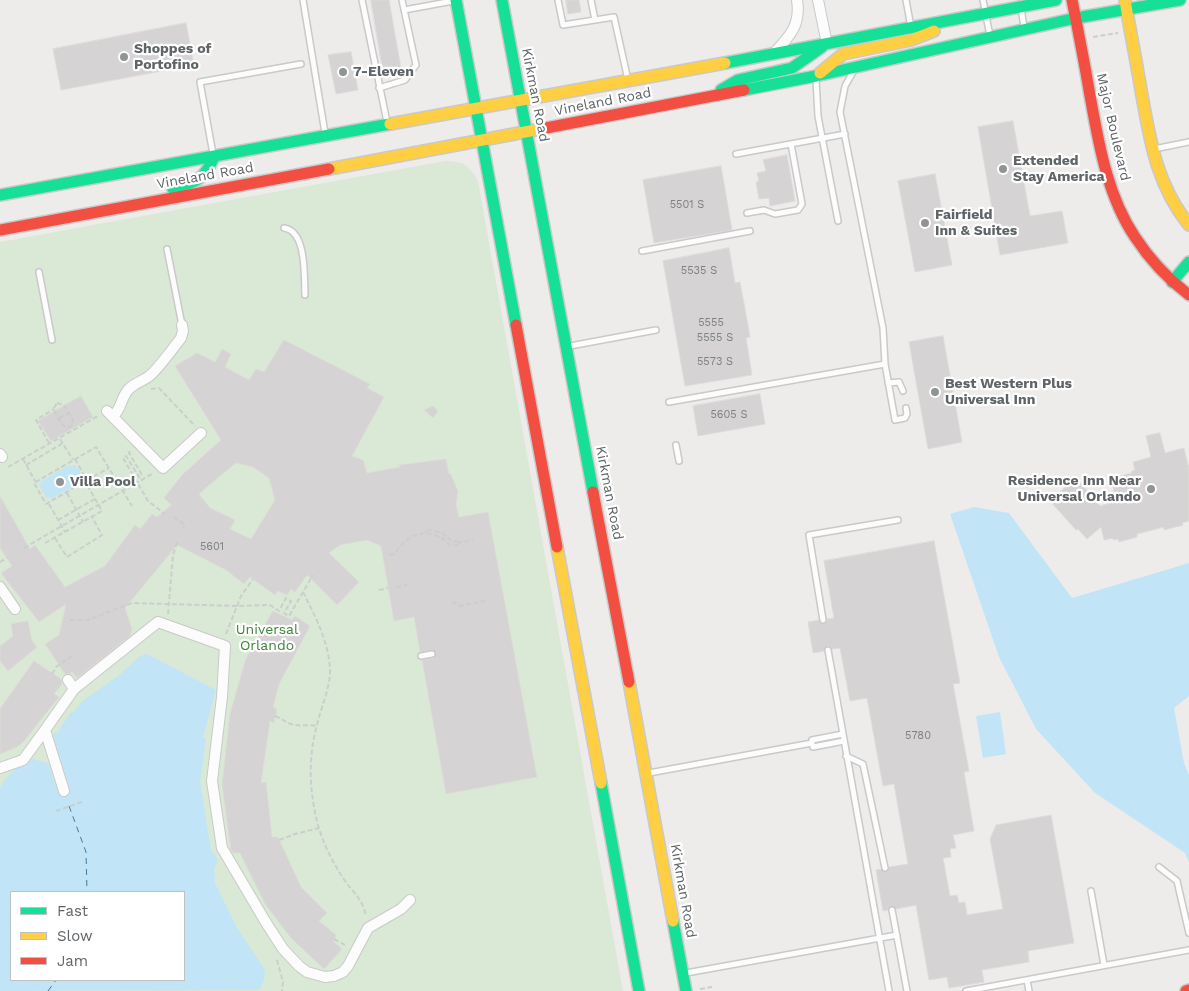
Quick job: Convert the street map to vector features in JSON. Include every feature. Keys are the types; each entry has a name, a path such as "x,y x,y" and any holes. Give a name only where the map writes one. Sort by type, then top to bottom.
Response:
{"main road":[{"path":"456,0 639,991"},
{"name":"Kirkman Road","path":"502,0 686,991"},
{"name":"Vineland Road","path":"0,195 773,54 980,14 1020,3 1056,0"},
{"name":"Major Boulevard","path":"1072,0 1099,146 1111,188 1124,218 1145,252 1172,282 1189,296"},
{"name":"Vineland Road","path":"0,230 482,141 816,76 1076,18 1125,4 1180,0"},
{"path":"1125,4 1152,150 1164,185 1182,218 1189,226"},
{"path":"816,76 844,54 911,40 980,14"},
{"path":"712,96 738,80 792,68 826,44"},
{"path":"129,205 199,180 208,173 214,157"},
{"path":"1172,282 1189,262"}],"street":[{"path":"773,54 790,37 799,14 797,0"},
{"path":"818,0 826,44"},
{"path":"182,325 181,338 148,377 130,388 120,403 118,412 110,414 162,468 201,433"},
{"path":"0,588 14,609"},
{"path":"0,768 22,760 46,730 71,685 158,622 225,646 222,697 212,780 222,848 283,949 299,966 308,972 325,977 334,976 342,972 354,957 368,928 394,914 413,897"},
{"path":"46,730 64,791"}],"lane":[{"path":"304,0 326,136"},
{"path":"362,0 388,124"},
{"path":"379,88 405,80 416,65 402,0"},
{"path":"404,10 456,0"},
{"path":"558,0 563,24 614,17 629,80"},
{"path":"591,0 595,20"},
{"path":"906,0 911,28"},
{"path":"982,0 980,14 990,37"},
{"path":"1020,3 1024,30"},
{"path":"214,157 200,82 301,64"},
{"path":"856,67 844,86 840,112 883,328 885,364 895,420 905,418 907,414 906,408"},
{"path":"816,76 818,116 838,221"},
{"path":"736,154 844,134"},
{"path":"1152,150 1189,142"},
{"path":"747,213 764,210 775,214 798,210 802,204 791,144"},
{"path":"284,228 290,229 296,234 299,241 303,260 305,295"},
{"path":"642,251 750,231"},
{"path":"167,249 182,325"},
{"path":"39,272 52,340"},
{"path":"567,346 656,330"},
{"path":"669,402 885,364"},
{"path":"888,383 899,382 903,392"},
{"path":"676,445 679,461"},
{"path":"823,620 809,535 898,520"},
{"path":"828,650 890,991"},
{"path":"421,656 432,654"},
{"path":"646,774 812,743 843,734"},
{"path":"812,743 844,741"},
{"path":"846,756 863,764 885,868"},
{"path":"1159,867 1177,881 1189,933"},
{"path":"1091,891 1104,965"},
{"path":"892,910 908,991"},
{"path":"683,974 897,935"},
{"path":"966,991 1189,950"},
{"path":"1027,980 1029,991"}],"path":[{"path":"1088,38 1122,32"},
{"path":"148,390 159,388 201,433"},
{"path":"50,444 36,420 54,409 57,403 64,405 69,413 74,423 72,429"},
{"path":"54,409 65,428 72,429"},
{"path":"58,418 69,413"},
{"path":"65,532 48,503 46,504 23,459 94,418"},
{"path":"132,437 129,440 132,446 129,453 142,476 139,477 126,456 123,458 148,501 165,514"},
{"path":"45,544 102,511 74,460 59,438"},
{"path":"26,465 63,443"},
{"path":"36,482 96,447 132,506"},
{"path":"48,503 109,468"},
{"path":"24,548 158,471"},
{"path":"67,492 83,522"},
{"path":"58,520 96,499"},
{"path":"56,538 66,556 102,535 92,517"},
{"path":"173,518 185,525 183,527"},
{"path":"390,555 395,554 401,544 410,538 426,534 426,530 437,531 453,542 457,541 457,543 473,540"},
{"path":"158,622 168,614 173,555 178,540"},
{"path":"0,562 7,558"},
{"path":"70,620 88,620 132,603 270,605 279,611 286,598 291,600 284,613 289,616 313,575"},
{"path":"225,646 225,638 242,596 253,579"},
{"path":"396,587 408,585"},
{"path":"379,590 388,588"},
{"path":"302,592 320,629 328,656 330,671 328,688 316,726 312,747 310,778 315,813 319,828 334,863 344,880 362,902 368,928"},
{"path":"452,602 460,606 485,601"},
{"path":"52,674 56,667 72,656"},
{"path":"275,716 292,724 311,724 316,726"},
{"path":"56,811 82,802"},
{"path":"279,840 319,828"},
{"path":"334,939 348,947 357,949"},
{"path":"282,991 283,982 277,960 278,955 283,949"}],"green space":[{"name":"Universal Orlando","path":"445,161 465,165 472,171 478,181 623,991 0,991 0,242"}],"water":[{"name":"Villa Pool","path":"69,465 70,467 74,465 80,470 82,479 80,482 51,499 49,497 46,498 39,485 41,484 40,482"},
{"path":"974,507 1009,513 1072,598 1189,563 1189,696 1174,708 1184,763 1189,775 1189,863 1185,853 1095,793 1036,729 999,657 950,514"},
{"path":"147,654 216,690 203,737 206,739 200,782 211,850 218,860 214,869 215,883 236,926 265,970 260,990 0,991 0,788 13,771 32,759 48,763 58,793 70,789 53,736 81,702 118,676 140,656"},
{"path":"1000,712 1006,754 983,758 976,716"}],"building":[{"path":"371,0 389,0 402,74 384,77"},
{"path":"566,0 579,0 581,12 568,14"},
{"name":"Shoppes of Portofino","path":"186,23 194,65 61,90 53,49"},
{"name":"7-Eleven","path":"351,52 358,90 336,94 328,55"},
{"name":"Extended Stay America","path":"1013,121 1030,216 1062,211 1068,243 1000,255 978,127"},
{"path":"787,155 795,201 770,206 769,198 759,199 756,182 759,181 757,173 766,171 763,160"},
{"path":"721,166 732,230 654,243 643,180"},
{"name":"Fairfield Inn & Suites","path":"935,174 952,265 915,272 898,181"},
{"path":"729,248 735,283 740,282 748,325 750,337 746,338 752,375 685,386 663,261"},
{"name":"Best Western Plus Universal Inn","path":"943,336 962,442 928,449 909,342"},
{"path":"284,340 370,384 367,388 384,397 352,456 363,460 367,473 400,467 399,465 446,459 449,474 458,491 456,505 459,517 488,512 537,777 446,794 422,660 434,658 436,653 432,650 420,652 414,617 394,621 381,546 367,540 340,545 329,553 359,582 337,605 307,575 295,592 291,589 287,595 278,591 275,595 250,577 244,584 226,570 177,545 125,608 132,629 130,636 77,678 72,672 65,674 45,644 59,635 66,604 39,622 1,573 12,566 0,548 0,496 30,549 35,545 65,587 105,566 135,525 140,529 152,514 157,517 171,505 164,498 182,475 221,440 175,366 197,353 215,362 222,349 231,354 225,367 249,380 256,369 264,372","holes":["236,463 253,467 269,478 275,500 251,539 230,529 235,520 210,508 199,494"]},
{"path":"760,394 765,424 698,436 693,406"},
{"path":"81,396 93,417 51,441 38,421"},
{"path":"433,406 438,411 433,418 424,410"},
{"name":"Residence Inn Near Universal Orlando","path":"1160,433 1165,453 1184,448 1189,469 1189,521 1182,523 1183,525 1164,530 1164,527 1137,534 1137,537 1119,542 1118,539 1113,540 1113,538 1104,540 1101,527 1087,539 1078,529 1076,530 1050,501 1077,478 1100,506 1116,501 1111,478 1132,473 1135,470 1133,462 1151,457 1146,436"},
{"path":"934,541 960,683 953,684 969,771 964,772 974,831 953,835 956,848 950,849 951,857 943,858 950,896 957,895 959,903 965,902 967,915 1003,909 990,839 996,825 1051,815 1074,943 1028,951 1029,962 982,970 984,982 949,988 947,977 929,980 916,905 896,909 892,906 888,910 883,911 876,870 881,869 885,872 888,871 889,867 908,864 894,784 883,786 867,698 850,701 840,648 832,649 830,646 827,646 824,651 813,653 808,622 819,620 821,624 824,624 827,622 827,619 834,618 824,561"},
{"path":"273,611 292,620 295,616 310,626 279,684 273,707 277,709 274,723 270,721 261,783 266,782 272,837 278,837 301,887 327,913 319,921 336,935 333,941 342,949 324,969 291,938 265,904 240,853 233,853 231,850 222,785 230,714 245,661"},
{"path":"28,621 32,641 37,647 8,671 0,661 0,646 13,636 11,624"},
{"path":"34,661 61,679 62,684 54,694 59,697 24,741 17,747 0,754 0,709"}],"ferry route":[{"path":"69,806 86,852 87,891"},
{"path":"48,991 55,981"}],"traffic: fast":[{"path":"456,0 516,325"},
{"path":"502,0 593,492"},
{"path":"725,63 1056,0"},
{"path":"744,90 816,76 1076,18 1180,0"},
{"path":"721,90 738,80 792,68 822,47"},
{"path":"0,195 390,124"},
{"path":"173,189 198,179 207,171 214,157"},
{"path":"1172,282 1189,262"},
{"path":"601,783 639,991"},
{"path":"673,921 686,991"}],"traffic: slow":[{"path":"1125,0 1151,144 1169,194 1189,225"},
{"path":"820,73 843,54 911,40 934,31"},
{"path":"390,124 725,63"},
{"path":"329,169 546,128"},
{"path":"557,547 601,783"},
{"path":"629,682 673,921"}],"traffic: jam":[{"path":"1072,0 1104,166 1117,203 1125,220 1147,254 1167,276 1189,295"},
{"path":"546,128 744,90"},
{"path":"0,230 329,169"},
{"path":"516,325 557,547"},
{"path":"593,492 629,682"}],"place":[{"name":"Shoppes of Portofino","path":"124,57"},
{"name":"7-Eleven","path":"343,72"},
{"name":"Extended Stay America","path":"1003,169"},
{"name":"Fairfield Inn & Suites","path":"925,223"},
{"name":"Best Western Plus Universal Inn","path":"935,392"},
{"name":"Villa Pool","path":"60,482"},
{"name":"Residence Inn Near Universal Orlando","path":"1151,489"}]}
